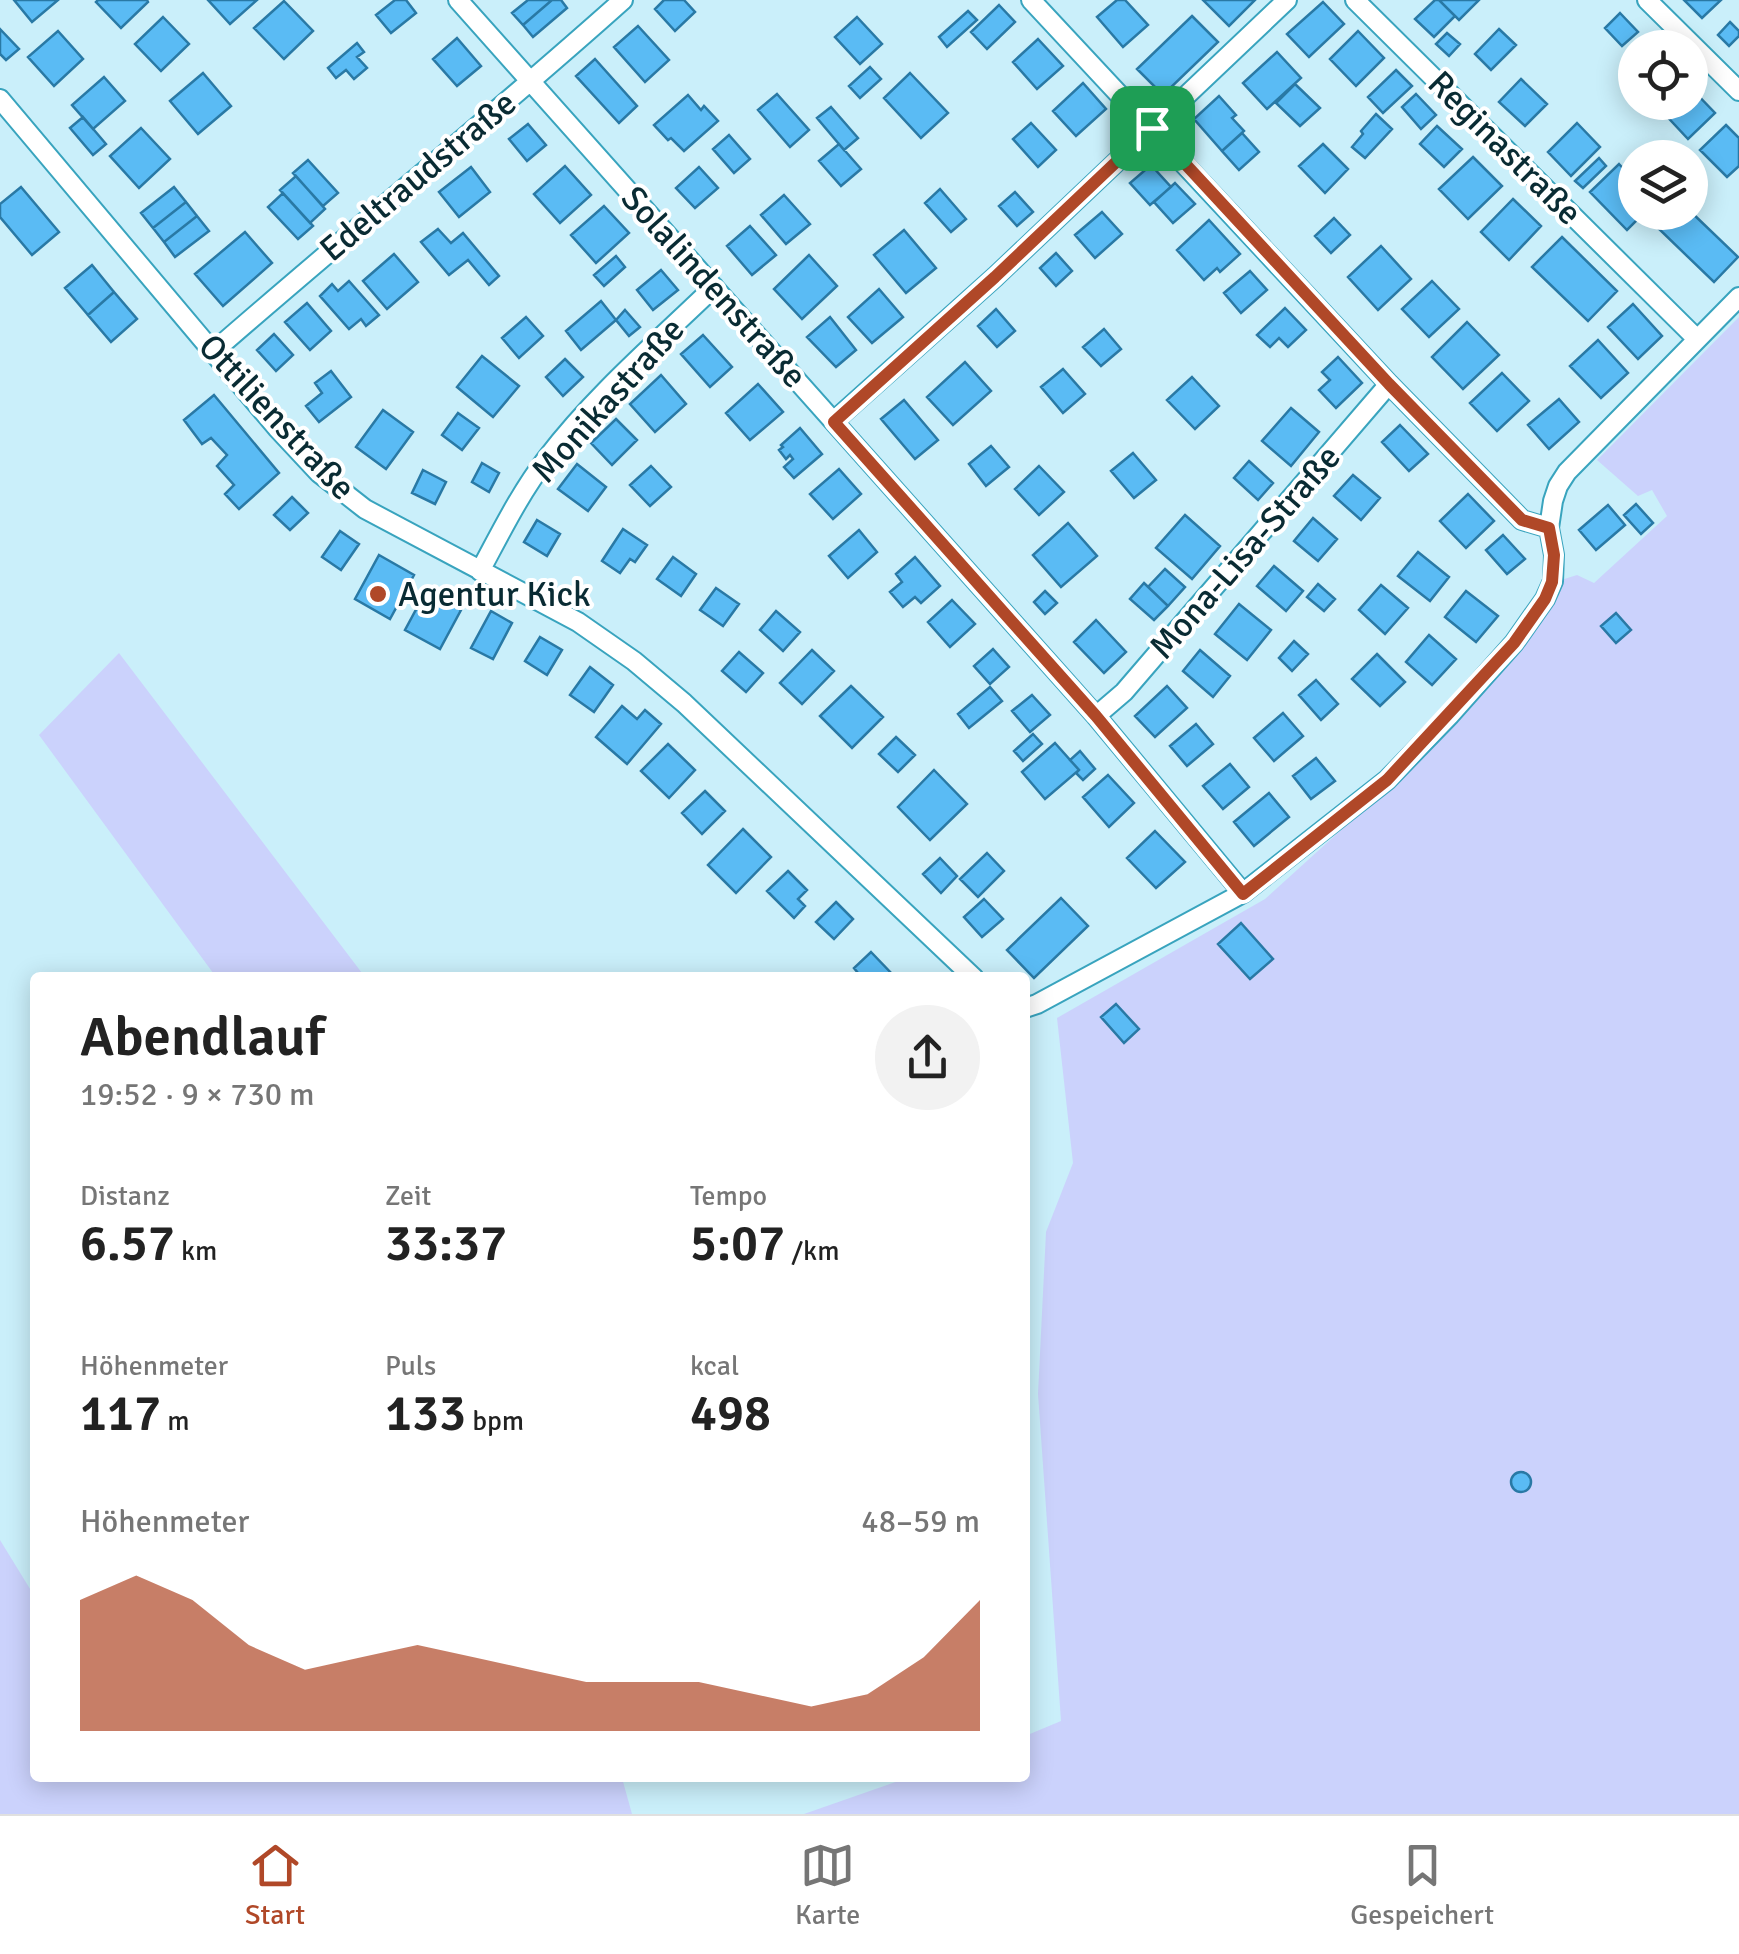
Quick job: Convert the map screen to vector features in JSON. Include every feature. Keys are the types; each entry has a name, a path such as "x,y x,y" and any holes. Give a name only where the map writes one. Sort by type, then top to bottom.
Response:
{"street":[{"name":"Solalindenstraße","path":"458,0 1096,716 1243,894"},
{"name":"Edeltraudstraße","path":"213,352 623,0"},
{"path":"1031,0 1389,384 1522,520 1549,528"},
{"path":"834,422 995,277 1287,0"},
{"name":"Reginastraße","path":"1355,0 1697,339"},
{"path":"1647,0 1739,90"},
{"name":"Ottilienstraße","path":"0,99 319,473 365,509 578,622 634,661 684,703 968,972"},
{"name":"Monikastraße","path":"480,571 514,506 546,458 591,407 714,287"},
{"path":"1030,1006 1243,894 1387,780 1514,643 1545,599 1552,582 1554,555 1549,528 1552,501 1566,472 1739,297"},
{"name":"Mona-Lisa-Straße","path":"1096,716 1136,677 1389,384"}],"shaded area":[{"path":"1739,317 1739,1814 804,1814 896,1782 1030,1782 1030,1734 1061,1721 1038,1394 1046,1232 1073,1163 1057,1018 1265,899 1437,743 1520,650 1551,602 1558,581 1577,575 1594,583 1667,516 1652,490 1638,496 1597,460"},
{"path":"119,653 361,972 212,972 39,735"},
{"path":"0,1540 30,1589 30,1782 623,1782 632,1814 0,1814"}],"building":[{"path":"14,0 58,0 32,22"},
{"path":"98,0 147,0 148,2 121,28"},
{"path":"208,0 257,0 230,24"},
{"path":"395,0 406,0 416,13 391,33 376,15"},
{"path":"528,0 552,0 523,25 512,13"},
{"path":"552,0 561,0 567,8 533,37 523,25"},
{"path":"664,0 684,0 695,12 675,31 655,9"},
{"path":"1117,0 1125,0 1148,25 1123,47 1097,17"},
{"path":"1203,0 1255,0 1229,26"},
{"path":"1435,0 1455,16 1434,37 1415,19"},
{"path":"1439,0 1479,0 1459,20"},
{"path":"1684,0 1721,0 1702,18"},
{"path":"284,1 313,31 284,59 254,28"},
{"path":"1323,2 1344,24 1309,57 1287,34"},
{"path":"999,5 1015,22 987,49 971,32"},
{"path":"968,11 977,20 947,47 939,37"},
{"path":"1620,13 1636,30 1618,30 1618,42 1605,28"},
{"path":"1192,16 1218,42 1163,95 1137,69"},
{"path":"163,17 189,44 161,71 135,44"},
{"path":"857,17 882,44 860,64 835,37"},
{"path":"1730,22 1739,36 1729,46 1718,35"},
{"path":"638,26 669,60 645,82 614,47"},
{"path":"0,29 19,49 6,60 0,54"},
{"path":"1499,29 1516,45 1491,70 1475,54"},
{"path":"58,31 83,59 54,86 28,57"},
{"path":"1358,31 1384,58 1356,86 1330,59"},
{"path":"1447,33 1460,44 1449,56 1436,44"},
{"path":"457,38 481,66 457,86 433,59"},
{"path":"1038,39 1063,66 1037,89 1013,62"},
{"path":"357,43 364,52 357,57 367,68 354,79 346,70 336,78 328,68"},
{"path":"1277,52 1301,78 1267,109 1243,83"},
{"path":"595,59 637,106 619,123 576,76"},
{"path":"870,67 881,79 860,98 849,86"},
{"path":"1396,70 1412,86 1383,113 1368,97"},
{"path":"203,73 231,106 198,134 170,101"},
{"path":"910,73 948,113 921,138 884,98"},
{"path":"104,77 125,101 93,129 72,105"},
{"path":"1521,79 1547,104 1525,126 1499,102"},
{"path":"1083,83 1106,109 1076,136 1053,111"},
{"path":"1295,84 1320,108 1300,126 1276,103"},
{"path":"777,94 809,130 790,147 758,110"},
{"path":"1416,94 1436,115 1421,129 1402,107"},
{"path":"688,95 718,121 684,151 654,125"},
{"path":"1219,96 1244,131 1222,151 1194,119"},
{"path":"831,107 858,138 844,150 817,118"},
{"path":"1376,114 1392,129 1365,158 1352,147"},
{"path":"83,117 106,144 93,155 70,128"},
{"path":"1670,120 1708,120 1688,139"},
{"path":"1031,123 1056,150 1038,167 1013,139"},
{"path":"1577,123 1600,147 1571,176 1548,152"},
{"path":"528,124 546,145 527,161 509,139"},
{"path":"1726,125 1739,138 1739,166 1727,177 1708,158 1708,142"},
{"path":"1437,126 1462,149 1444,167 1420,144"},
{"path":"141,128 170,159 139,188 110,156"},
{"path":"1242,133 1259,152 1239,170 1222,151"},
{"path":"729,135 750,159 734,173 713,149"},
{"path":"839,144 861,169 841,186 819,161"},
{"path":"1323,144 1348,169 1325,193 1299,166"},
{"path":"1473,157 1502,186 1468,219 1439,189"},
{"path":"1599,158 1606,166 1583,188 1575,181"},
{"path":"308,160 338,193 323,206 293,173"},
{"path":"1151,165 1171,187 1150,205 1130,183"},
{"path":"1618,165 1618,221 1590,192"},
{"path":"565,166 591,195 560,223 534,194"},
{"path":"471,167 490,192 459,217 439,192"},
{"path":"699,167 718,188 695,208 676,188"},
{"path":"296,176 325,209 310,223 280,190"},
{"path":"1175,183 1195,204 1173,223 1154,202"},
{"path":"21,187 59,232 32,255 0,217 0,204"},
{"path":"174,187 186,202 153,228 141,213"},
{"path":"940,189 966,219 951,232 925,203"},
{"path":"1015,192 1033,212 1017,226 999,206"},
{"path":"283,193 313,226 298,239 268,207"},
{"path":"784,195 810,224 786,244 761,215"},
{"path":"1513,199 1541,226 1509,260 1481,232"},
{"path":"186,202 197,216 164,242 153,228"},
{"path":"604,206 629,233 596,263 571,235"},
{"path":"1102,212 1122,234 1095,258 1075,235"},
{"path":"197,216 209,231 175,257 164,242"},
{"path":"1334,218 1350,235 1331,253 1315,236"},
{"path":"1209,220 1240,254 1204,280 1177,250"},
{"path":"750,226 776,255 752,275 727,246"},
{"path":"1708,228 1738,257 1714,282 1660,230"},
{"path":"438,229 451,243 463,233 499,276 489,285 468,260 449,275 421,242"},
{"path":"904,230 936,268 906,293 874,255"},
{"path":"245,232 272,263 223,306 195,274"},
{"path":"1562,237 1617,291 1588,321 1532,267"},
{"path":"1381,246 1411,279 1378,310 1348,277"},
{"path":"1056,253 1072,271 1056,286 1040,268"},
{"path":"394,254 418,282 387,309 363,281"},
{"path":"809,255 837,286 802,319 774,289"},
{"path":"616,256 625,267 604,286 594,275"},
{"path":"92,265 114,292 88,315 65,288"},
{"path":"661,270 678,290 653,310 637,290"},
{"path":"1250,271 1267,290 1241,313 1224,293"},
{"path":"349,281 379,315 366,326 361,319 349,329 320,296 332,284 338,291"},
{"path":"1432,281 1459,309 1429,337 1402,309"},
{"path":"879,289 903,317 872,343 848,317"},
{"path":"114,292 137,319 111,342 88,315"},
{"path":"601,301 616,320 581,350 566,331"},
{"path":"307,303 331,331 310,350 285,322"},
{"path":"1633,304 1662,336 1638,359 1608,327"},
{"path":"1285,308 1306,330 1288,347 1279,338 1270,347 1257,335"},
{"path":"996,309 1015,331 997,347 978,326"},
{"path":"625,310 640,327 629,336 616,320"},
{"path":"526,317 543,336 519,358 502,338"},
{"path":"830,317 856,350 836,367 807,337"},
{"path":"1467,322 1499,355 1463,389 1432,357"},
{"path":"1104,329 1121,349 1101,366 1083,347"},
{"path":"274,334 293,355 276,371 257,350"},
{"path":"703,335 732,367 710,387 681,354"},
{"path":"1598,340 1628,373 1601,398 1570,366"},
{"path":"482,356 519,386 493,417 457,387"},
{"path":"1338,357 1362,383 1336,408 1319,390 1330,380 1322,372"},
{"path":"565,359 583,377 563,396 546,377"},
{"path":"965,362 991,391 953,425 927,397"},
{"path":"1063,369 1085,394 1063,413 1041,387"},
{"path":"331,371 351,397 319,422 306,406 322,393 315,383"},
{"path":"1502,373 1529,401 1497,431 1470,403"},
{"path":"661,375 686,404 655,432 630,404"},
{"path":"1192,377 1219,406 1195,429 1167,400"},
{"path":"758,384 783,412 750,440 726,413"},
{"path":"214,395 279,473 239,509 225,494 234,485 217,466 227,455 211,438 202,444 184,420"},
{"path":"1559,399 1579,422 1549,449 1528,425"},
{"path":"904,400 938,440 915,459 881,419"},
{"path":"1291,408 1319,432 1291,466 1262,441"},
{"path":"383,410 413,432 386,469 356,447"},
{"path":"458,413 479,428 462,450 442,435"},
{"path":"616,419 637,440 612,465 591,443"},
{"path":"1400,425 1428,454 1409,471 1382,442"},
{"path":"800,428 822,454 794,478 784,467 793,459 790,455 786,459 779,450"},
{"path":"991,446 1009,467 986,486 969,464"},
{"path":"1133,453 1156,480 1134,498 1111,471"},
{"path":"1249,461 1273,483 1258,500 1234,478"},
{"path":"482,463 499,473 489,492 472,482"},
{"path":"577,464 606,487 588,511 558,489"},
{"path":"651,466 671,487 650,506 630,485"},
{"path":"1039,466 1064,492 1039,515 1015,489"},
{"path":"839,469 861,494 833,519 810,494"},
{"path":"423,470 446,482 435,504 412,493"},
{"path":"1353,475 1380,498 1361,520 1334,496"},
{"path":"1468,494 1494,521 1466,548 1440,521"},
{"path":"292,497 308,513 290,530 274,515"},
{"path":"1636,504 1653,523 1641,534 1624,515"},
{"path":"1608,505 1625,525 1596,550 1579,530"},
{"path":"1185,515 1220,546 1192,579 1156,548"},
{"path":"1313,518 1337,539 1318,561 1294,541"},
{"path":"537,520 560,534 547,556 524,542"},
{"path":"1068,523 1097,556 1061,587 1033,555"},
{"path":"623,529 647,545 635,562 630,559 620,573 602,561"},
{"path":"859,530 877,552 848,578 829,556"},
{"path":"340,531 359,544 341,570 322,557"},
{"path":"1503,535 1525,559 1507,574 1486,550"},
{"path":"1418,552 1449,577 1430,601 1398,576"},
{"path":"379,555 414,575 390,619 355,599"},
{"path":"673,557 696,574 681,596 657,579"},
{"path":"915,557 940,586 921,603 915,597 903,607 890,592 902,582 896,574"},
{"path":"1274,566 1303,591 1286,611 1257,586"},
{"path":"1165,569 1185,587 1168,606 1148,587"},
{"path":"1144,583 1168,606 1154,620 1130,599"},
{"path":"1318,584 1335,599 1324,611 1307,597"},
{"path":"1381,585 1408,608 1385,634 1359,610"},
{"path":"716,588 739,604 723,626 700,610"},
{"path":"426,591 461,610 440,649 405,630"},
{"path":"1045,591 1057,603 1045,614 1034,602"},
{"path":"1466,591 1498,616 1476,642 1445,617"},
{"path":"952,600 975,624 950,647 928,622"},
{"path":"1239,604 1271,630 1247,660 1215,634"},
{"path":"491,611 512,623 493,659 471,648"},
{"path":"776,611 800,632 783,651 760,630"},
{"path":"1616,613 1631,630 1616,643 1601,626"},
{"path":"1096,620 1126,652 1104,673 1074,642"},
{"path":"1429,635 1456,659 1432,685 1406,662"},
{"path":"540,637 562,650 547,675 525,661"},
{"path":"1294,641 1308,654 1292,671 1279,658"},
{"path":"993,649 1009,667 990,684 974,666"},
{"path":"812,650 834,671 802,704 780,683"},
{"path":"1200,650 1230,676 1213,697 1183,671"},
{"path":"739,652 763,673 746,692 722,671"},
{"path":"1377,654 1405,682 1380,706 1352,679"},
{"path":"590,667 613,685 594,712 570,695"},
{"path":"1316,680 1338,704 1321,720 1299,695"},
{"path":"851,686 883,717 852,748 820,716"},
{"path":"1167,686 1187,708 1155,737 1135,716"},
{"path":"990,687 1002,701 969,728 958,714"},
{"path":"1032,695 1050,715 1030,732 1012,711"},
{"path":"622,706 637,719 645,710 661,724 627,764 596,737"},
{"path":"1283,713 1303,736 1274,761 1254,738"},
{"path":"1196,724 1213,744 1187,766 1170,746"},
{"path":"1033,734 1042,744 1023,761 1014,751"},
{"path":"896,737 915,755 898,772 879,754"},
{"path":"1055,743 1079,770 1045,799 1022,772"},
{"path":"668,744 695,770 669,798 641,771"},
{"path":"1080,751 1095,769 1083,780 1070,760"},
{"path":"1316,758 1335,781 1311,799 1293,776"},
{"path":"1230,764 1249,787 1223,809 1203,786"},
{"path":"934,770 967,804 930,840 898,807"},
{"path":"1108,775 1134,803 1109,827 1083,797"},
{"path":"705,791 725,811 702,834 682,813"},
{"path":"1269,793 1289,817 1254,846 1234,822"},
{"path":"743,829 771,857 736,893 708,865"},
{"path":"1155,831 1185,862 1156,888 1127,858"},
{"path":"987,853 1004,871 978,897 960,879"},
{"path":"940,858 957,876 941,893 923,874"},
{"path":"788,871 807,890 798,899 805,906 794,918 767,891"},
{"path":"1061,898 1088,926 1034,978 1007,950"},
{"path":"984,899 1003,919 982,937 964,917"},
{"path":"836,902 853,919 834,939 816,922"},
{"path":"1241,923 1273,959 1250,979 1218,944"},
{"path":"871,952 890,972 857,972 854,968"},
{"path":"1116,1004 1139,1029 1124,1043 1101,1017"},
{"path":"1521,1472 1531,1482 1521,1492 1511,1482"}],"place":[{"name":"Agentur Kick","path":"378,594"}],"route":[{"path":"1152,128 1389,384 1522,520 1549,528 1554,555 1552,582 1545,599 1514,643 1450,715 1387,780 1243,894 1096,716 834,422 1152,128"}]}
